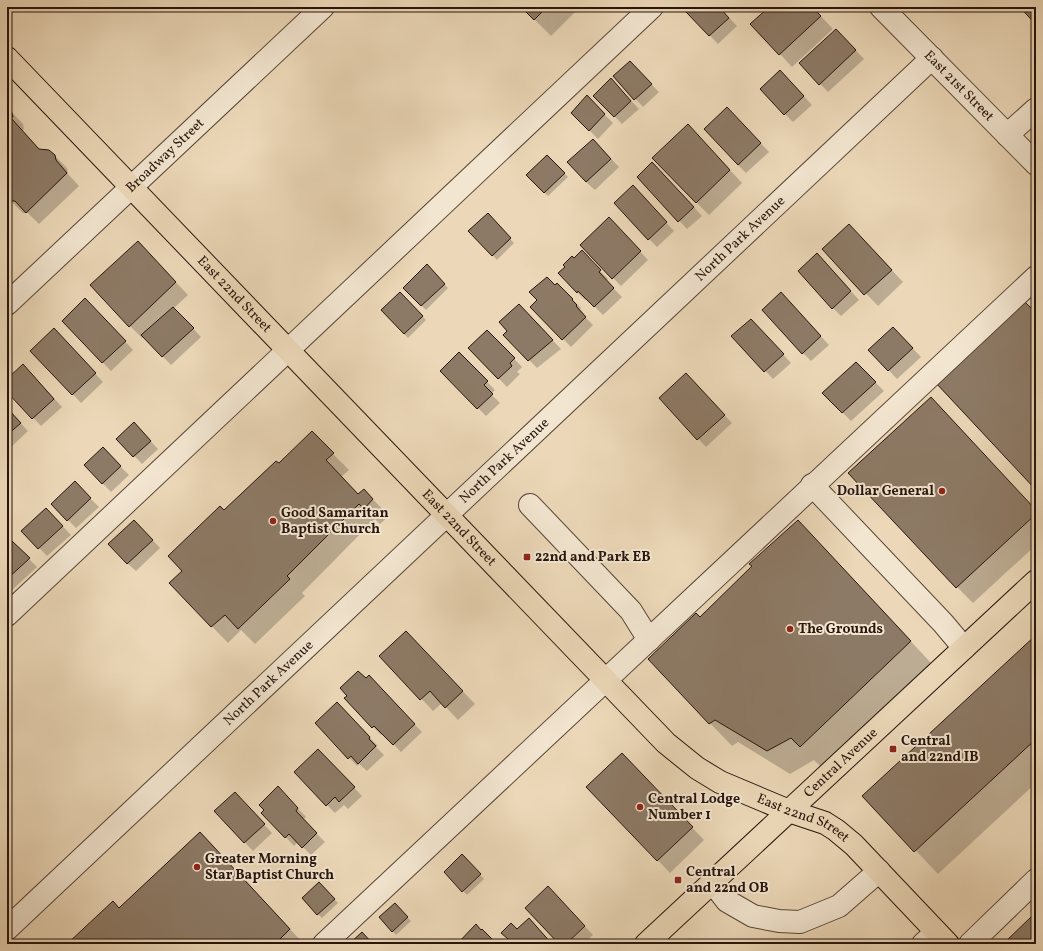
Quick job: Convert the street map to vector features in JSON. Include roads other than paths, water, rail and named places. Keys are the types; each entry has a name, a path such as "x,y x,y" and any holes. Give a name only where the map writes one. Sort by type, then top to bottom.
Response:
{"main road":[{"name":"East 22nd Street","path":"7,58 666,743 697,768 720,782 789,811 825,823 836,830 878,872 936,940"},
{"name":"Central Avenue","path":"646,944 1036,581"}],"street":[{"name":"Broadway Street","path":"7,304 322,7"},
{"path":"7,615 652,7"},
{"name":"East 21st Street","path":"888,9 932,58 1036,164"},
{"name":"North Park Avenue","path":"7,929 932,58"},
{"path":"1007,135 1036,109"},
{"path":"324,944 649,640 812,485 1036,277"},
{"path":"812,485 943,623 964,648"},
{"path":"530,505 631,611 649,640"},
{"path":"712,882 727,901 753,916 779,921 800,922 839,906 878,872"},
{"path":"970,944 1036,880"}],"place":[{"name":"Dollar General","path":"942,491"},
{"name":"Good Samaritan Baptist Church","path":"273,521"},
{"name":"22nd and Park EB","path":"527,557"},
{"name":"The Grounds","path":"790,629"},
{"name":"Central and 22nd IB","path":"893,749"},
{"name":"Central Lodge Number 1","path":"640,807"},
{"name":"Greater Morning Star Baptist Church","path":"197,867"},
{"name":"Central and 22nd OB","path":"678,880"}]}
